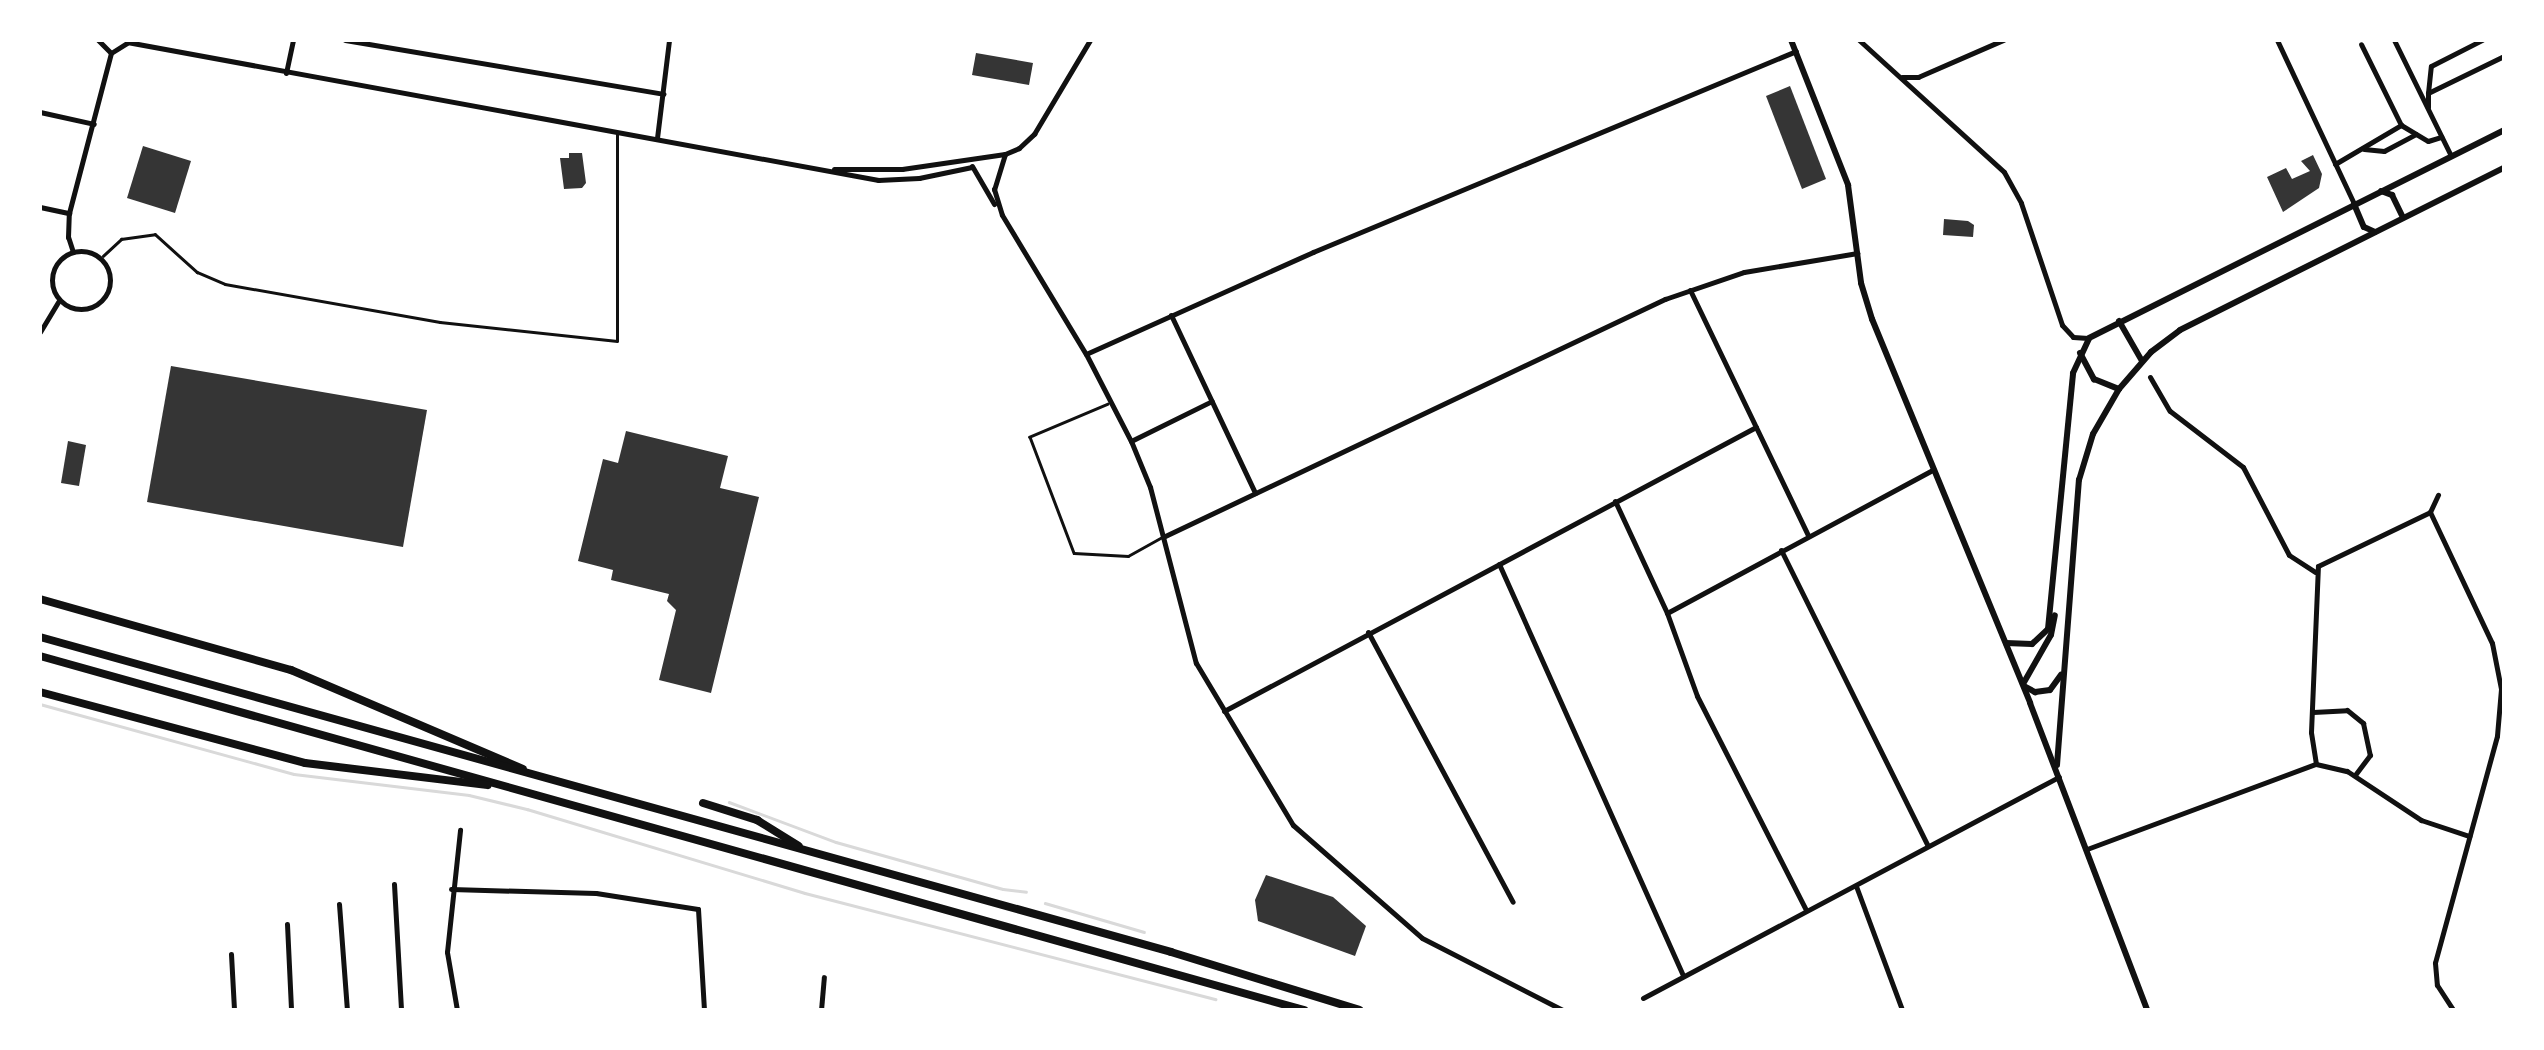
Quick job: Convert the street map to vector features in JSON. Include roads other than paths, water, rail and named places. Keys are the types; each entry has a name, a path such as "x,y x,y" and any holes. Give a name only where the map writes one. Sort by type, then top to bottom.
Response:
{"main road":[{"path":"40,599 291,670 536,776"},
{"path":"40,637 1359,1010"},
{"path":"40,656 1304,1010"},
{"path":"40,692 305,763 512,787"},
{"path":"703,802 756,820 807,852"}],"street":[{"path":"98,40 111,53"},
{"path":"286,74 294,40"},
{"path":"344,40 663,94"},
{"path":"657,138 669,40"},
{"path":"111,53 120,52 127,41 286,74 898,180 1006,154 1034,134 1090,40"},
{"path":"1791,40 1848,185 1872,319 2023,685 2147,1010"},
{"path":"1859,40 2004,172 2021,203 2062,325 2073,337 2089,338"},
{"path":"1900,76 1918,77 2003,40"},
{"path":"2277,40 2364,228 2375,232"},
{"path":"2394,40 2450,156"},
{"path":"2428,110 2431,66 2482,40"},
{"path":"2361,44 2401,125 2428,140 2441,137"},
{"path":"1086,354 1796,51"},
{"path":"73,252 68,237 69,213 111,53"},
{"path":"2428,93 2504,56"},
{"path":"40,112 94,124"},
{"path":"2334,164 2401,125"},
{"path":"2023,685 2025,673 2051,635 2072,384 2080,352 2089,338 2504,130"},
{"path":"2362,149 2384,150 2416,134"},
{"path":"1002,215 994,190 1006,154"},
{"path":"821,168 890,170 971,163"},
{"path":"971,163 1086,354 1131,441 1150,487 1190,648 1292,825 1344,874 1438,948 1563,1010"},
{"path":"2058,774 2079,480 2093,434 2118,389 2142,360 2196,321 2504,168"},
{"path":"2381,191 2392,195 2404,218"},
{"path":"40,208 69,213"},
{"path":"88,249 103,256 111,278 100,298 75,310 58,302 51,280 56,268 73,252 88,249"},
{"path":"1163,537 1690,290 1744,272 1858,253"},
{"path":"1690,290 1808,535"},
{"path":"40,332 48,311 58,302"},
{"path":"1171,315 1256,494"},
{"path":"2119,321 2142,360"},
{"path":"2080,352 2094,379 2118,389"},
{"path":"2150,377 2174,416 2243,467 2289,555 2316,572"},
{"path":"1131,441 1212,401"},
{"path":"1224,710 1756,427"},
{"path":"1668,612 1934,470"},
{"path":"2316,764 2311,745 2316,572 2324,560 2430,512 2438,496"},
{"path":"1615,501 1668,612 1697,696 1806,911"},
{"path":"2430,512 2492,642 2500,676 2497,736 2435,979 2453,1010"},
{"path":"1781,550 1928,846"},
{"path":"1499,564 1683,976"},
{"path":"2005,642 2025,645 2041,640 2048,629 2054,594"},
{"path":"1368,632 1512,902"},
{"path":"2023,685 2040,692 2053,688 2064,660"},
{"path":"2313,712 2339,708 2360,718 2370,751 2357,777"},
{"path":"2087,849 2316,764 2357,777 2421,820 2469,836"},
{"path":"1643,998 2058,774"},
{"path":"457,1010 447,952 460,830"},
{"path":"394,884 401,1010"},
{"path":"1856,885 1902,1010"},
{"path":"452,888 596,893 698,909 704,1010"},
{"path":"339,904 347,1010"},
{"path":"286,924 291,1010"},
{"path":"231,954 234,1010"},
{"path":"821,1010 824,976"}],"lane":[{"path":"103,256 121,239 146,232 167,241 197,272 225,284 456,325 616,341 617,131"},
{"path":"1112,402 1030,436 1074,552 1128,556 1163,537"}],"waterway":[{"path":"40,704 294,774 469,795 527,809 805,893 1216,999"},
{"path":"729,802 836,842 1026,892"},
{"path":"1045,903 1144,932"}]}
